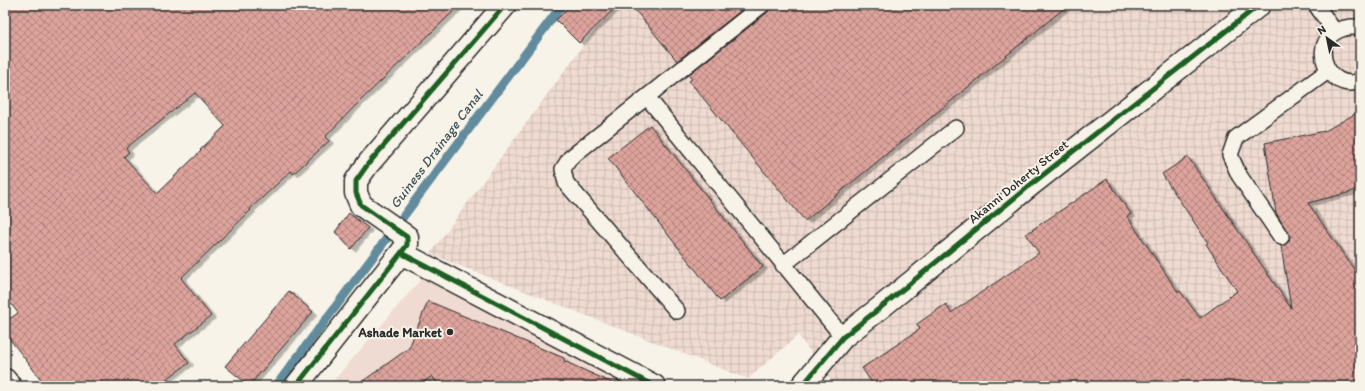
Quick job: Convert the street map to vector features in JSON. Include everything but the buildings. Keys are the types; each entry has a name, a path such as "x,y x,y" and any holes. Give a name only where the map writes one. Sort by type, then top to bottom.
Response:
{"street":[{"path":"296,386 407,245 406,237 361,205 356,193 356,181 368,164 504,5"},
{"name":"Akanni Doherty Street","path":"802,386 843,337 1029,186 1260,5"},
{"path":"401,253 654,386"},
{"path":"5,380 10,386"}],"lane":[{"path":"677,311 566,183 563,169 570,158 762,5"},
{"path":"1316,5 1335,32"},
{"path":"1360,28 1344,27 1335,32 1327,40 1323,50 1324,61 1328,71 1336,78 1347,82 1360,81"},
{"path":"1281,237 1238,175 1230,155 1236,138 1328,71"},
{"path":"647,97 843,337"},
{"path":"783,265 956,128"}],"shaded area":[{"path":"613,5 1360,5 1360,386 835,386 798,335 748,379 430,254"},
{"name":"Ashade Market","path":"422,278 628,386 329,386"}],"waterway":[{"name":"Guiness Drainage Canal","path":"276,386 562,5"}],"cycle path":[{"path":"401,253 407,245 407,237 361,205 356,193 356,181 368,164 505,5"},
{"path":"802,386 843,337 1029,186 1259,5"},
{"path":"296,386 401,253 654,386"}],"place":[{"name":"Ashade Market","path":"450,332"}]}
